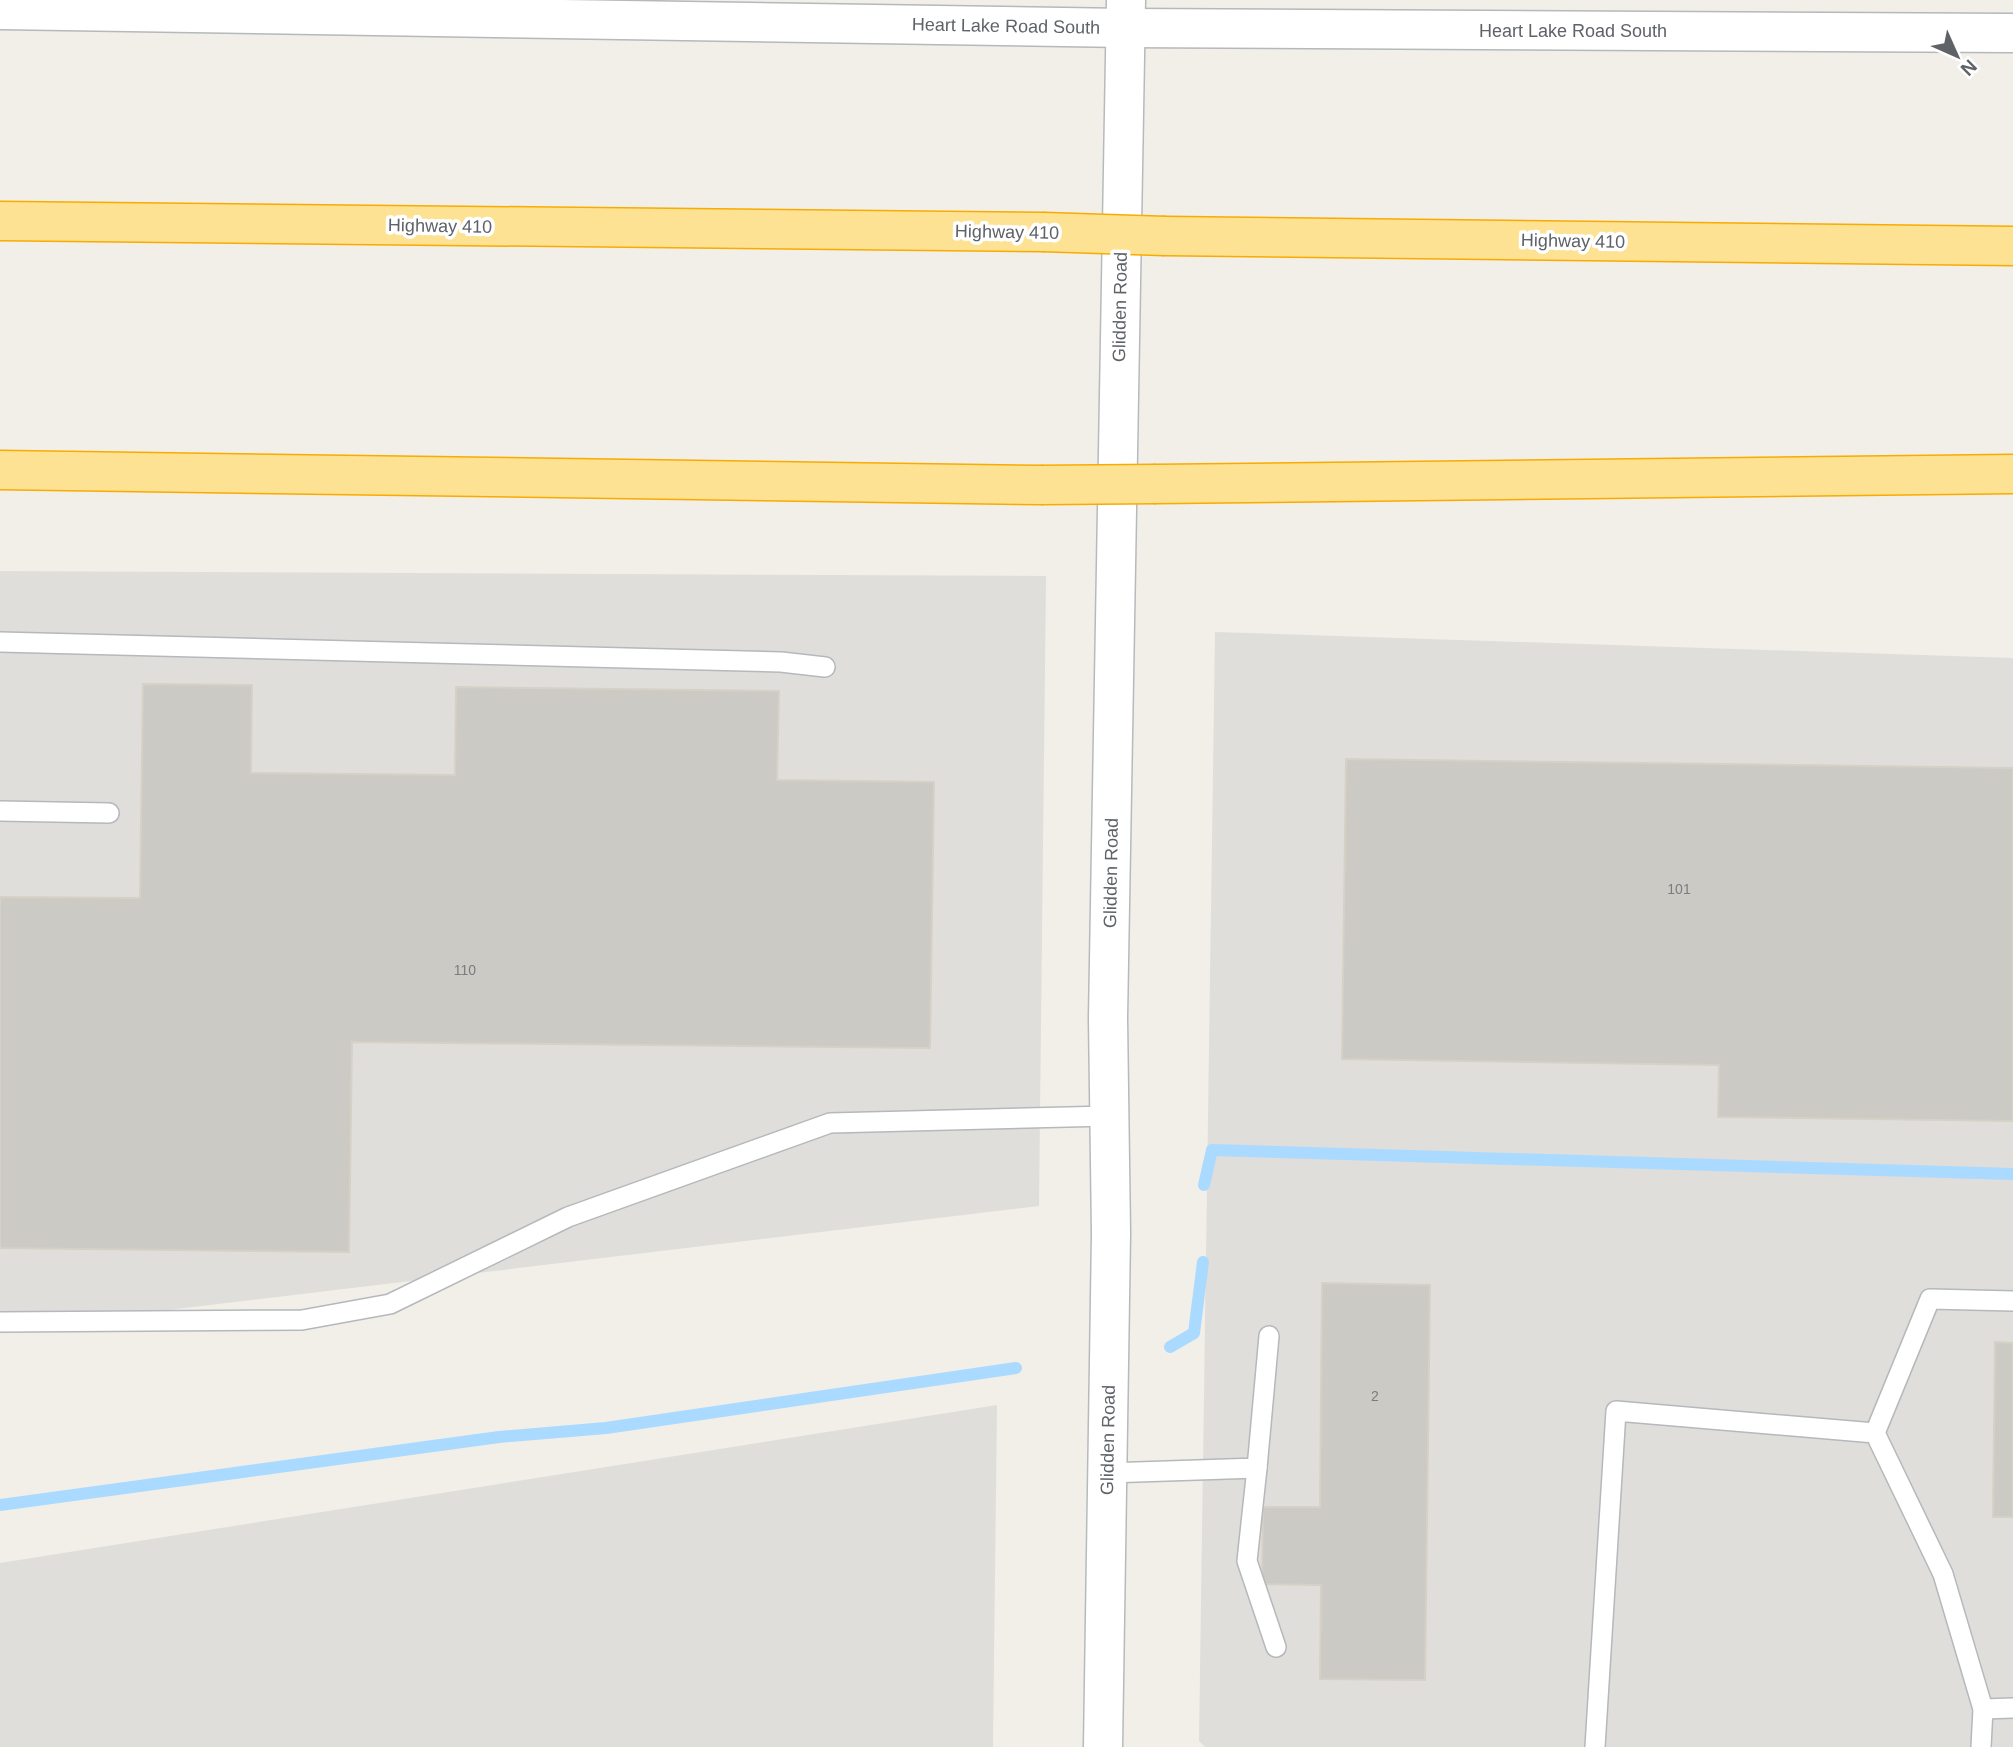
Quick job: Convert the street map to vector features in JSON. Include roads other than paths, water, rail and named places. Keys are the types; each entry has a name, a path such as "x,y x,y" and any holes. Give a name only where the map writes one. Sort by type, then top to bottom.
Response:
{"highway":[{"name":"Highway 410","path":"0,221 2013,246"},
{"path":"0,470 1041,485 2013,474"}],"street":[{"name":"Heart Lake Road South","path":"0,10 1125,14 2013,33"},
{"name":"Glidden Road","path":"1103,1747 1111,1234 1108,1018 1125,14"}],"lane":[{"path":"0,642 781,662 825,667"},
{"path":"0,811 109,813"},
{"path":"0,1322 302,1320 390,1304 568,1217 830,1123 1109,1116"},
{"path":"1981,1747 1983,1709 1943,1574 1875,1433 1930,1298 2013,1301"},
{"path":"1269,1336 1247,1561 1276,1647"},
{"path":"1595,1747 1616,1412 1875,1433"},
{"path":"1107,1473 1257,1468"},
{"path":"1983,1709 2013,1709"}],"waterway":[{"path":"1204,1185 1212,1150 2013,1174"},
{"path":"1170,1347 1194,1333 1203,1262"},
{"path":"0,1505 499,1437 606,1428 1016,1368"}]}
